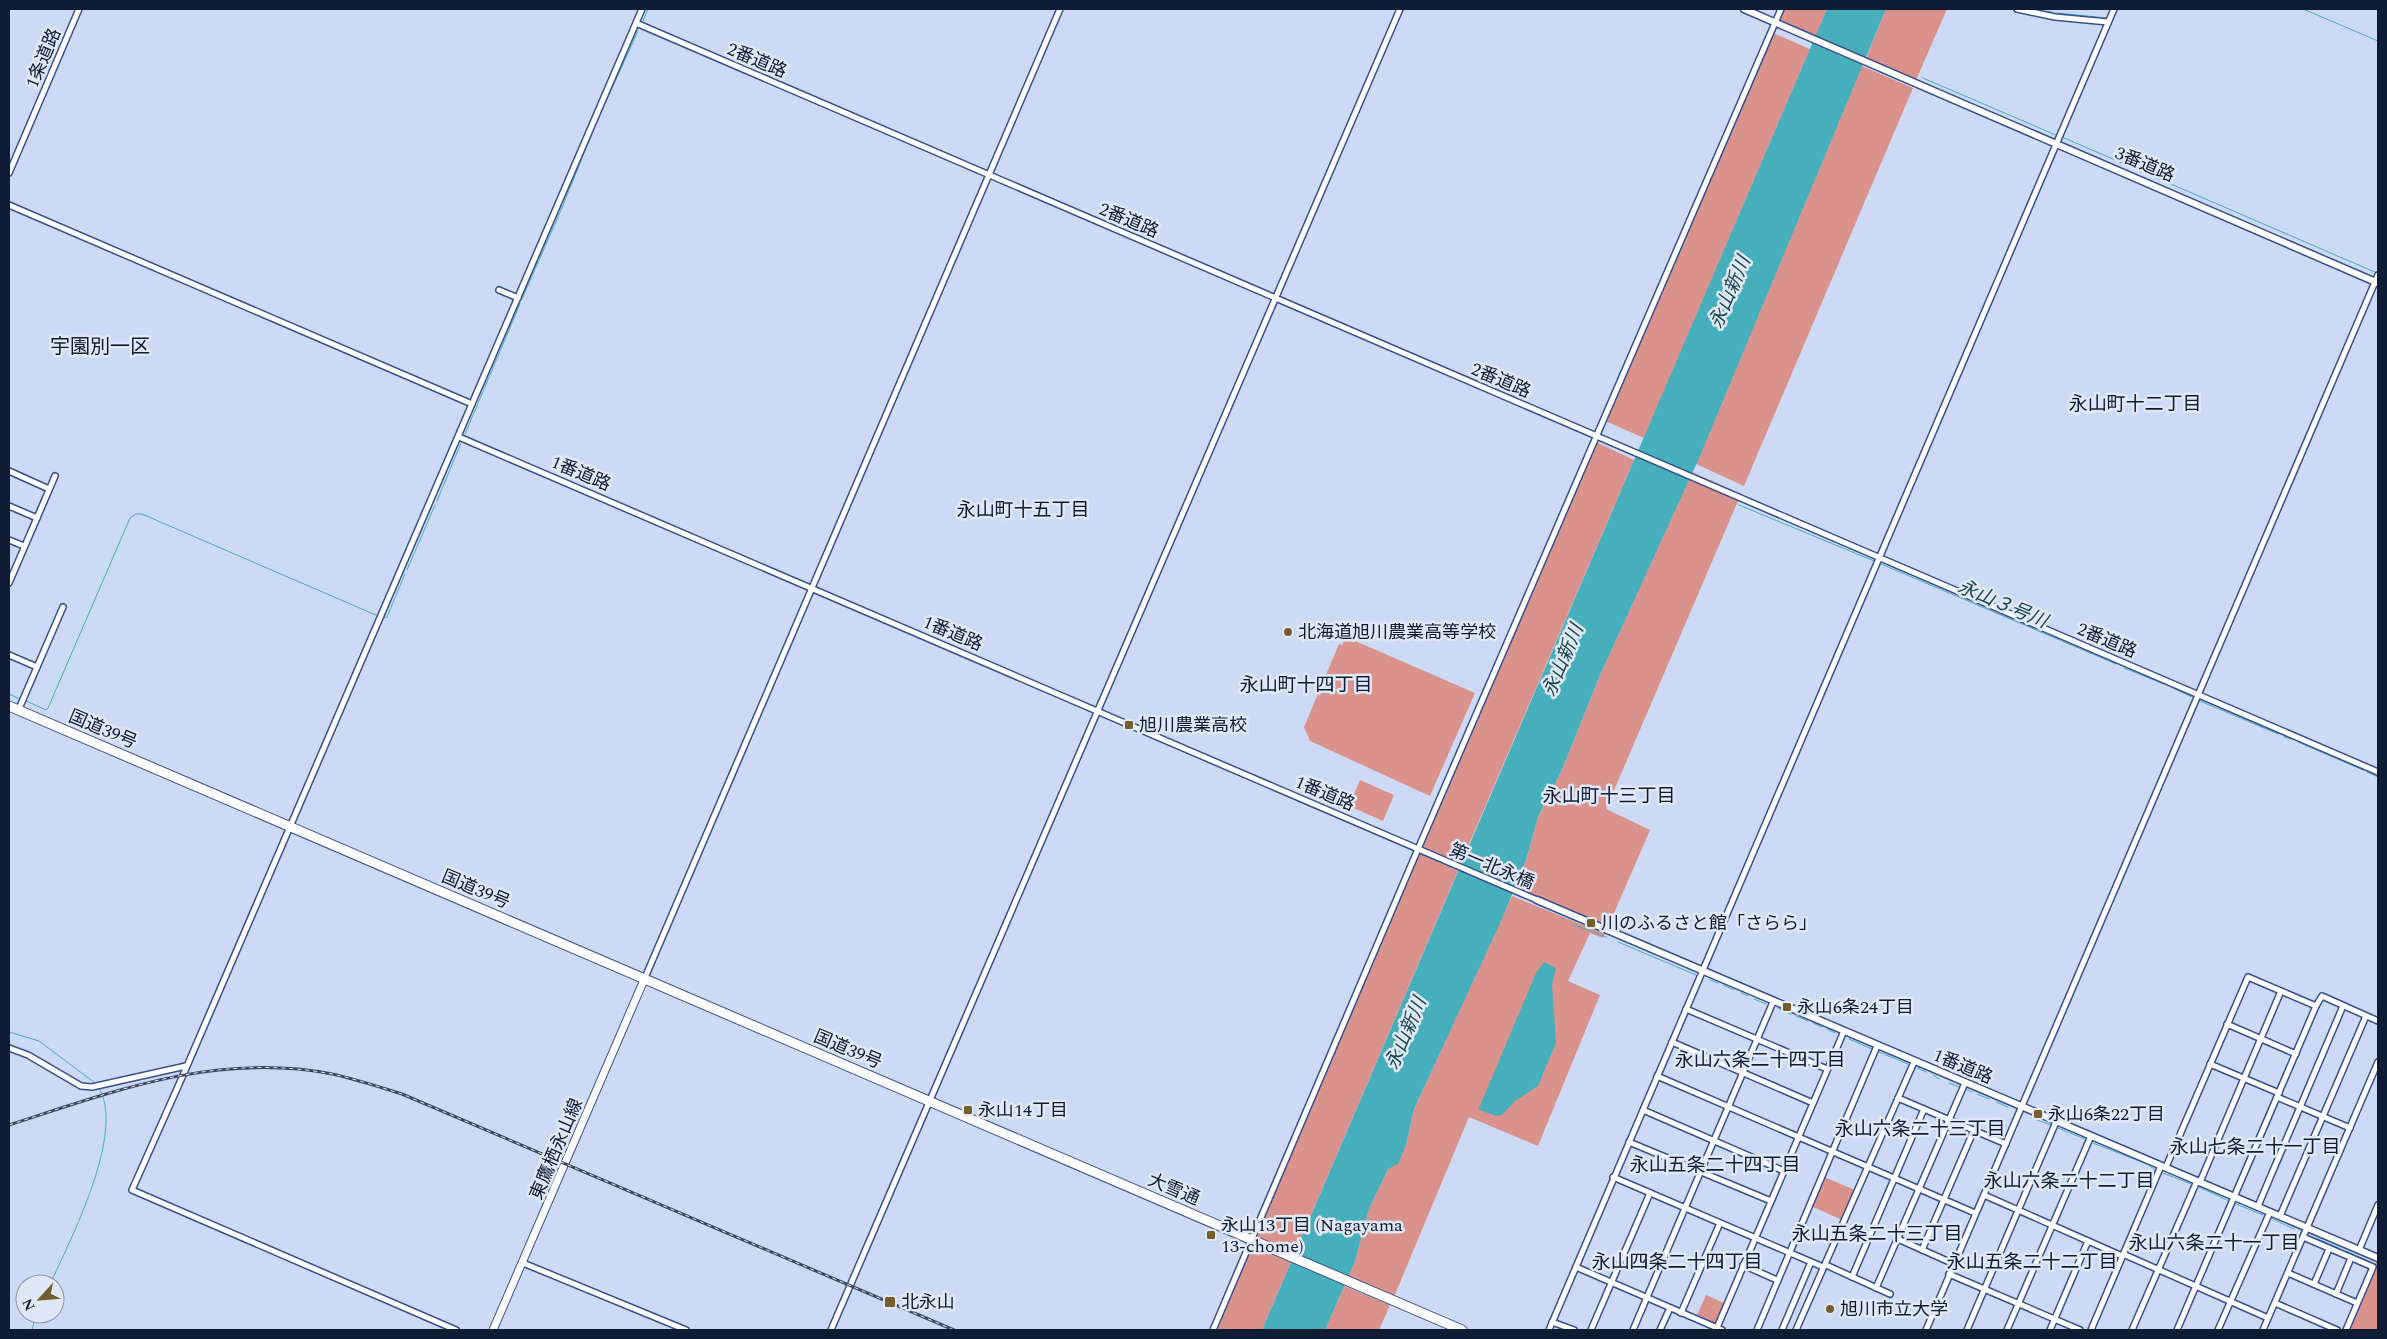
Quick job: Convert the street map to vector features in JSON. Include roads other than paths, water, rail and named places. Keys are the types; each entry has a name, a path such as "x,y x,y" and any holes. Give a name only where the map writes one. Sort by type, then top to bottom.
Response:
{"highway":[{"name":"国道39号","path":"9,706 929,1103"},
{"name":"大雪通","path":"929,1103 1462,1330"}],"main road":[{"name":"東鷹栖永山線","path":"493,1330 644,980"}],"street":[{"name":"1条道路","path":"9,173 79,9"},
{"path":"456,1330 132,1190 459,437 573,165 642,9"},
{"path":"644,980 1060,9"},
{"path":"832,1330 1400,9"},
{"path":"1744,9 1778,24"},
{"path":"1213,1330 1596,436 1778,24 1781,9"},
{"path":"2017,9 2055,17 2108,22"},
{"path":"1548,1330 2114,9"},
{"name":"2番道路","path":"636,23 2378,772"},
{"name":"3番道路","path":"1778,24 1898,75 2058,138 2377,279"},
{"path":"9,205 472,404"},
{"path":"1926,1330 2377,279"},
{"path":"499,290 518,298"},
{"name":"1番道路","path":"459,437 1435,856"},
{"path":"9,471 50,489"},
{"path":"9,582 55,476"},
{"path":"9,506 37,518"},
{"path":"9,540 24,546"},
{"path":"18,711 62,607"},
{"path":"9,655 37,667"},
{"name":"第一北永橋","path":"1435,856 1537,900"},
{"name":"1番道路","path":"1537,900 2378,1258"},
{"path":"2091,1330 2248,977 2316,1006"},
{"path":"2132,1330 2281,991"},
{"path":"2177,1330 2316,1006 2322,996 2378,1021"},
{"path":"1633,1330 1773,1002"},
{"path":"2258,1206 2343,1006"},
{"path":"1686,1009 1828,1069"},
{"path":"2280,1216 2366,1016"},
{"path":"2227,1024 2296,1054"},
{"path":"1576,1267 1718,1329 1844,1032"},
{"path":"1672,1042 1813,1103"},
{"path":"1757,1330 1877,1046"},
{"path":"9,1048 28,1055 81,1086 92,1087 186,1066"},
{"path":"1796,1330 1914,1062"},
{"path":"2263,1330 2378,1062"},
{"path":"2210,1064 2244,1078 2300,1107 2350,1128"},
{"path":"1658,1076 1976,1213"},
{"path":"1876,1288 1965,1083"},
{"path":"1898,1098 2006,1144"},
{"path":"1852,1277 1924,1109"},
{"path":"1643,1110 1784,1170"},
{"path":"1967,1330 2056,1122"},
{"path":"1922,1250 1974,1130"},
{"path":"2008,1330 2091,1136"},
{"path":"1629,1142 1771,1202"},
{"path":"1614,1177 1890,1294"},
{"path":"1591,1330 1650,1193"},
{"path":"1984,1195 2268,1318"},
{"path":"2359,1250 2377,1213 2378,1205"},
{"path":"2218,1330 2270,1212"},
{"path":"1681,1313 1720,1223"},
{"path":"2303,1237 2373,1268 2346,1330"},
{"path":"1898,1240 1954,1264"},
{"path":"2050,1330 2088,1241"},
{"path":"2314,1284 2329,1249"},
{"path":"2336,1294 2351,1258"},
{"path":"1782,1330 1811,1262"},
{"path":"523,1263 686,1330"},
{"path":"1744,1265 1778,1280"},
{"path":"2288,1273 2357,1303"},
{"path":"1949,1274 2080,1330"},
{"path":"2275,1303 2337,1330"},
{"path":"1660,1330 1670,1308"},
{"path":"1552,1322 1574,1330"}],"water":[{"name":"永山新川","path":"1827,9 1886,9 1700,456 1600,675 1561,772 1538,817 1526,860 1502,919 1414,1109 1406,1145 1398,1164 1388,1169 1369,1209 1355,1261 1325,1330 1262,1330"},
{"path":"1544,962 1556,968 1552,984 1556,1043 1538,1086 1515,1101 1502,1115 1496,1116 1479,1108 1536,973"}],"waterway":[{"path":"643,21 648,9"},
{"path":"2112,18 2118,9"},
{"path":"2303,9 2378,41"},
{"path":"2033,10 2052,12"},
{"path":"2057,13 2107,18"},
{"path":"522,299 597,121 638,31"},
{"path":"1923,78 2058,136"},
{"path":"2062,137 2377,273"},
{"path":"465,434 520,304"},
{"path":"437,501 461,443"},
{"path":"407,570 435,505"},
{"name":"永山３号川","path":"1739,505 1874,561"},
{"path":"24,700 46,710 48,708 130,518 136,514 142,514 378,616"},
{"name":"永山３号川","path":"1881,564 2116,664"},
{"path":"384,618 387,617 405,574"},
{"name":"永山３号川","path":"2124,668 2164,684"},
{"name":"永山３号川","path":"2171,687 2192,697"},
{"path":"9,694 20,699"},
{"name":"永山３号川","path":"2200,701 2278,734"},
{"name":"永山３号川","path":"2284,737 2291,739"},
{"name":"永山３号川","path":"2298,742 2363,770"},
{"name":"永山３号川","path":"2367,772 2378,777"},
{"path":"1572,924 1606,937"},
{"path":"1618,942 1696,975"},
{"path":"1710,980 1718,983"},
{"path":"1723,985 1734,990"},
{"path":"1741,993 1748,996"},
{"path":"1754,999 1766,1004"},
{"path":"1778,1008 1783,1011"},
{"path":"1796,1016 1808,1021"},
{"path":"1813,1023 1822,1027"},
{"path":"1827,1029 1835,1033"},
{"path":"9,1032 39,1041 95,1083"},
{"path":"1849,1039 1872,1049"},
{"path":"1879,1052 1908,1064"},
{"path":"1917,1068 1926,1072"},
{"path":"1933,1075 1939,1079"},
{"path":"1949,1083 1960,1087"},
{"path":"55,1274 81,1215 101,1158 106,1131 105,1107 99,1088"},
{"path":"1967,1090 1972,1092"},
{"path":"1977,1094 1989,1099"},
{"path":"1996,1102 2008,1107"},
{"path":"2037,1120 2051,1125"},
{"path":"2058,1128 2085,1139"},
{"path":"2093,1143 2149,1165 2155,1170"},
{"path":"2163,1173 2191,1184"},
{"path":"2199,1187 2227,1200"},
{"path":"2236,1204 2263,1215"},
{"path":"2271,1218 2294,1229"},
{"path":"2316,1238 2339,1248"},
{"path":"2346,1251 2375,1264"},
{"path":"32,1330 34,1324"}],"railway":[{"path":"9,1125 128,1088 208,1071 248,1068 290,1068 332,1074 402,1094 954,1330"}],"place":[{"name":"北海道旭川農業高等学校","path":"1288,632"},
{"name":"旭川農業高校","path":"1129,725"},
{"name":"川のふるさと館「さらら」","path":"1591,923"},
{"name":"永山6条24丁目","path":"1787,1007"},
{"name":"永山14丁目","path":"968,1110"},
{"name":"永山6条22丁目","path":"2038,1114"},
{"name":"永山13丁目 (Nagayama 13-chome)","path":"1211,1235"},
{"name":"北永山","path":"890,1302"},
{"name":"旭川市立大学","path":"1830,1309"}],"district":[{"name":"宇園別一区","path":"100,346"},
{"name":"永山町十二丁目","path":"2135,403"},
{"name":"永山町十五丁目","path":"1023,509"},
{"name":"永山町十四丁目","path":"1306,684"},
{"name":"永山町十三丁目","path":"1609,795"},
{"name":"永山六条二十四丁目","path":"1760,1059"},
{"name":"永山六条二十三丁目","path":"1920,1128"},
{"name":"永山七条二十一丁目","path":"2255,1146"},
{"name":"永山五条二十四丁目","path":"1715,1164"},
{"name":"永山六条二十二丁目","path":"2069,1180"},
{"name":"永山五条二十三丁目","path":"1877,1233"},
{"name":"永山六条二十一丁目","path":"2214,1242"},
{"name":"永山四条二十四丁目","path":"1677,1261"},
{"name":"永山五条二十二丁目","path":"2032,1261"}]}
